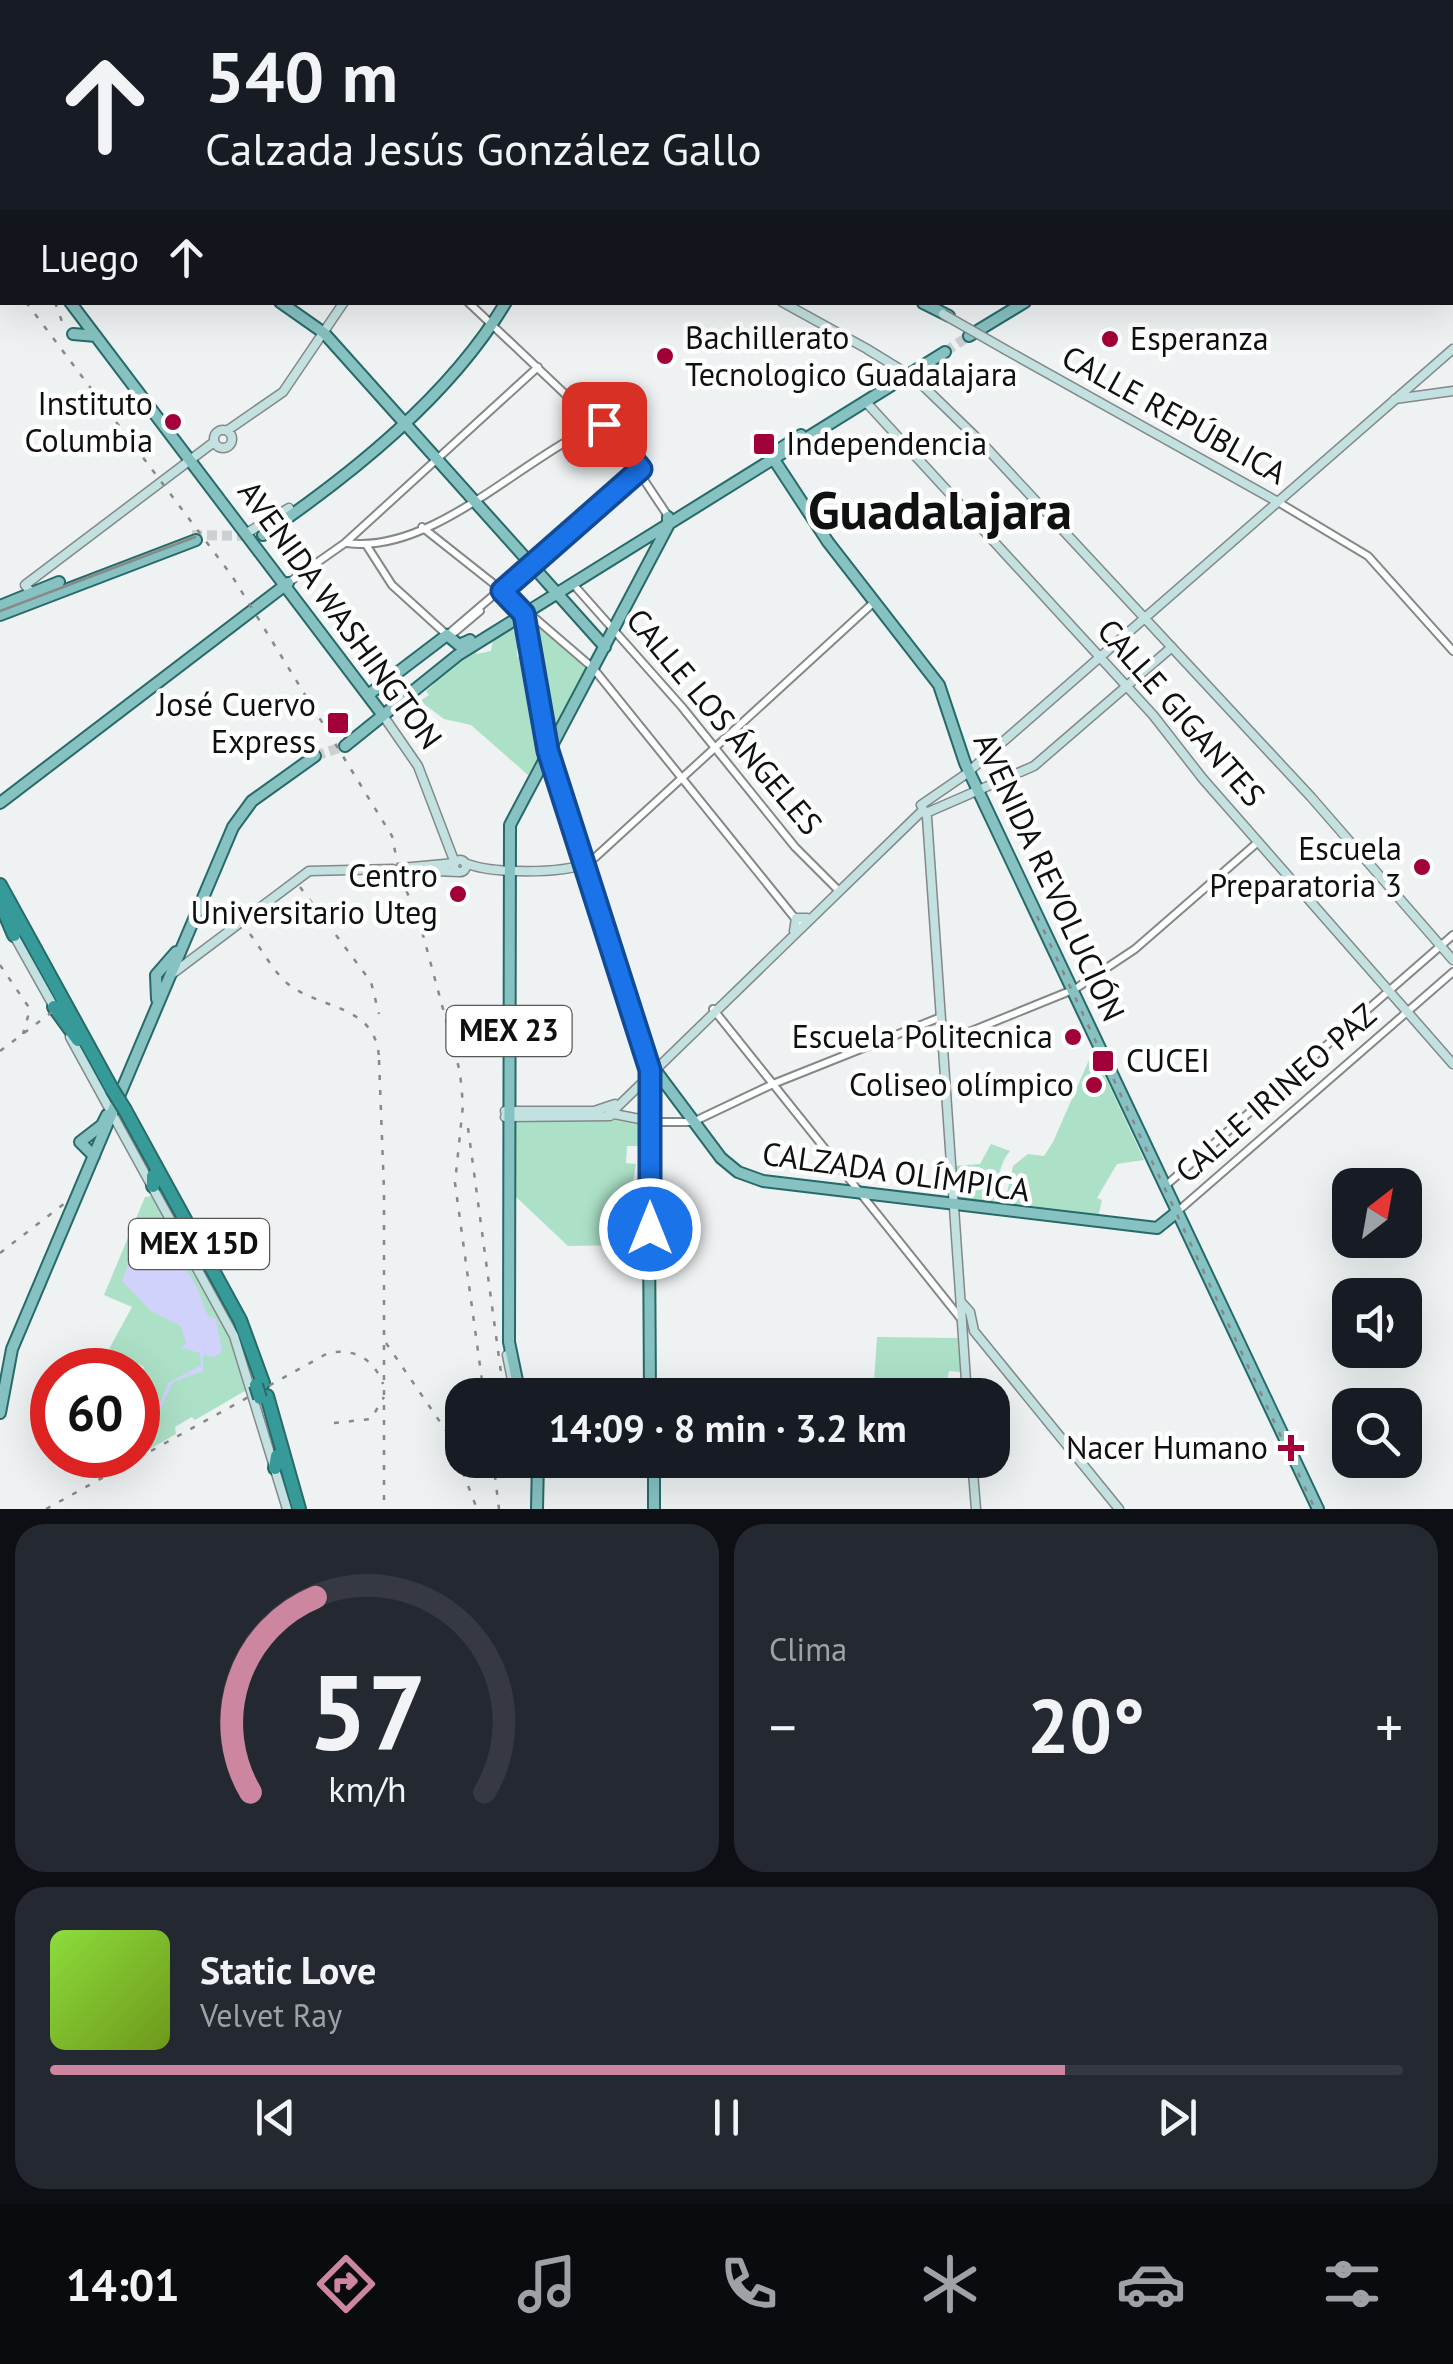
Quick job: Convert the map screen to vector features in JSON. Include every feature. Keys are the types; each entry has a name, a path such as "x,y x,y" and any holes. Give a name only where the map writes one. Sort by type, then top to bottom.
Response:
{"highway":[{"name":"MEX 15D","path":"0,885 2,903 84,1044 234,1322 262,1390"},
{"path":"2,903 28,928"},
{"path":"2,903 14,935"},
{"path":"54,1006 84,1044"},
{"path":"75,1010 84,1044"},
{"path":"155,1179 176,1192"},
{"name":"MEX 15D","path":"155,1179 243,1326 296,1509"},
{"path":"238,1306 243,1326"},
{"path":"280,1464 297,1481"}],"main road":[{"path":"75,305 80,316 73,334 96,336 192,460"},
{"path":"76,305 192,460"},
{"path":"280,305 324,334 605,647"},
{"path":"0,615 192,460 214,445 228,446 231,432 284,392 342,305"},
{"path":"255,535 328,485 401,419 478,346 501,305"},
{"path":"787,305 908,372 937,398 1172,647 1453,960"},
{"path":"926,305 1008,351"},
{"path":"927,305 971,332"},
{"path":"971,332 1009,305"},
{"path":"971,332 1020,305"},
{"path":"291,511 401,419 491,323"},
{"path":"383,713 373,691 451,641 524,611 669,519 772,460 943,349"},
{"name":"CALLE REPÚBLICA","path":"1008,351 1278,502"},
{"path":"967,1378 947,1042 940,1017 927,824 922,803 932,801 967,773 1449,352"},
{"path":"772,460 792,451 908,372"},
{"path":"1397,398 1453,390"},
{"name":"CALLE GIGANTES","path":"865,401 1101,656 1205,785 1453,1064"},
{"path":"214,445 217,431 231,432"},
{"name":"AVENIDA WASHINGTON","path":"192,460 218,487 287,586 373,691"},
{"name":"AVENIDA WASHINGTON","path":"192,460 255,535"},
{"name":"AVENIDA REVOLUCIÓN","path":"772,460 805,517 934,684 974,789 1314,1509"},
{"name":"AVENIDA REVOLUCIÓN","path":"772,460 939,684 967,773"},
{"path":"328,485 339,475"},
{"path":"555,591 573,584 669,519"},
{"name":"MEX 23","path":"516,1378 509,1342 507,1217 510,858 515,812 530,790 669,519"},
{"path":"0,606 32,590 194,537"},
{"path":"0,803 287,586"},
{"path":"524,611 549,749 652,1068 652,1378"},
{"path":"383,713 343,744 371,725 383,713 451,641"},
{"path":"509,1114 611,1108 913,820 974,789 1034,766 1172,647"},
{"name":"AVENIDA WASHINGTON","path":"383,713 418,766 457,867"},
{"path":"515,812 549,749"},
{"path":"0,1379 8,1348 244,810 314,754"},
{"path":"913,820 927,824"},
{"path":"92,1155 80,1142 102,1125 116,1103 159,994 155,985 157,972 192,956 308,869 457,867 510,858 586,864"},
{"path":"509,1253 510,858"},
{"path":"172,974 308,869"},
{"path":"0,876 75,1010 116,1103"},
{"path":"14,935 54,1006 176,1192 238,1306 263,1366 297,1481 296,1509"},
{"path":"610,1114 652,1068"},
{"name":"CALZADA OLÍMPICA","path":"652,1068 718,1160 745,1178 1184,1234"},
{"path":"626,1100 621,1111 628,1118"},
{"path":"594,1111 653,1124"},
{"path":"509,1114 610,1114 653,1124"},
{"path":"0,1413 12,1350 92,1155"},
{"path":"155,1179 234,1336 280,1464"},
{"name":"CALZADA OLÍMPICA","path":"954,1205 1158,1228 1175,1214"},
{"path":"966,1324 1118,1509"},
{"path":"536,1478 538,1509"},
{"path":"538,1478 538,1509"},
{"path":"652,1478 652,1507"},
{"path":"972,1478 975,1509"}],"street":[{"path":"473,305 602,425 640,470 669,519"},
{"path":"287,586 346,543 537,368"},
{"path":"346,543 363,546 476,502 578,436"},
{"path":"363,546 390,587 451,641 502,589 640,470"},
{"name":"CALLE REPÚBLICA","path":"1278,502 1368,556 1453,652"},
{"path":"422,526 593,668 801,925"},
{"name":"CALLE LOS ÁNGELES","path":"573,584 716,749 795,848 838,890"},
{"path":"586,864 684,779 872,604"},
{"path":"947,1042 1070,992 1135,950 1259,842"},
{"path":"1163,1188 1453,935"},
{"name":"CALLE IRINEO PAZ","path":"1175,1214 1453,972"},
{"path":"714,1011 966,1324"},
{"path":"653,1124 691,1122 940,1017"}],"green space":[{"path":"531,617 590,668 551,738"},
{"path":"508,625 517,633 517,657 529,655 545,747 528,775 471,725 444,719 420,701 429,695 426,691 434,684 432,678 461,661 458,657 473,647 477,654 491,651 493,639"},
{"path":"1093,1051 1144,1160 1117,1164 1097,1198 1102,1200 1098,1218 997,1207 998,1197 1007,1193 1013,1166 1028,1154 1044,1156 1053,1142"},
{"path":"515,1119 610,1119 641,1125 638,1146 627,1146 626,1163 636,1164 622,1245 568,1246 515,1196"},
{"path":"991,1144 1010,1151 991,1206 957,1200 955,1166 980,1164"},
{"path":"155,1196 228,1327 250,1388 195,1420 192,1417 175,1427 176,1434 160,1443 160,1348 110,1348 132,1307 104,1295 145,1197"},
{"path":"877,1337 958,1338 961,1372 949,1371 948,1378 874,1378"}],"water":[{"path":"158,1227 196,1285 208,1316 216,1319 222,1352 214,1357 203,1355 203,1371 173,1382 160,1410 168,1383 201,1365 200,1353 181,1348 186,1343 181,1326 151,1311 122,1281 139,1234"}],"tunnel":[{"path":"945,352 969,336"},
{"path":"192,535 244,536 259,531"},
{"path":"315,756 345,746"}],"tram line":[{"path":"0,611 195,537"}],"railway":[{"path":"28,305 232,576 392,836 400,876 419,920 460,1072 463,1105 455,1183 482,1378"},
{"path":"56,305 65,330"},
{"path":"300,887 371,982 379,1014"},
{"path":"1037,916 1315,1509"},
{"path":"250,934 288,984 345,1010 368,1027 376,1040 379,1058"},
{"path":"0,965 30,1009 23,1034"},
{"path":"0,1051 52,1012"},
{"path":"379,1060 384,1190 384,1509"},
{"path":"468,1128 502,1378"},
{"path":"0,1253 65,1203"},
{"path":"386,1343 445,1429"},
{"path":"46,1509 328,1353 347,1352 362,1357 383,1384"},
{"path":"334,1423 371,1419 384,1397"},
{"path":"465,1478 477,1509"},
{"path":"495,1478 499,1509"}],"place":[{"name":"Esperanza","path":"1110,339"},
{"name":"Bachillerato Tecnologico Guadalajara","path":"665,356"},
{"name":"Instituto Columbia","path":"173,422"},
{"name":"Independencia","path":"764,444"},
{"name":"José Cuervo Express","path":"338,723"},
{"name":"Escuela Preparatoria 3","path":"1422,867"},
{"name":"Centro Universitario Uteg","path":"458,894"},
{"name":"Escuela Politecnica","path":"1073,1037"},
{"name":"CUCEI","path":"1103,1061"},
{"name":"Coliseo olímpico","path":"1094,1085"},
{"name":"Nacer Humano","path":"1291,1448"}],"district":[{"name":"Guadalajara","path":"940,511"}],"route":[{"path":"604,424 641,469 502,591 519,604 524,614 548,751 650,1070 650,1229"}]}
